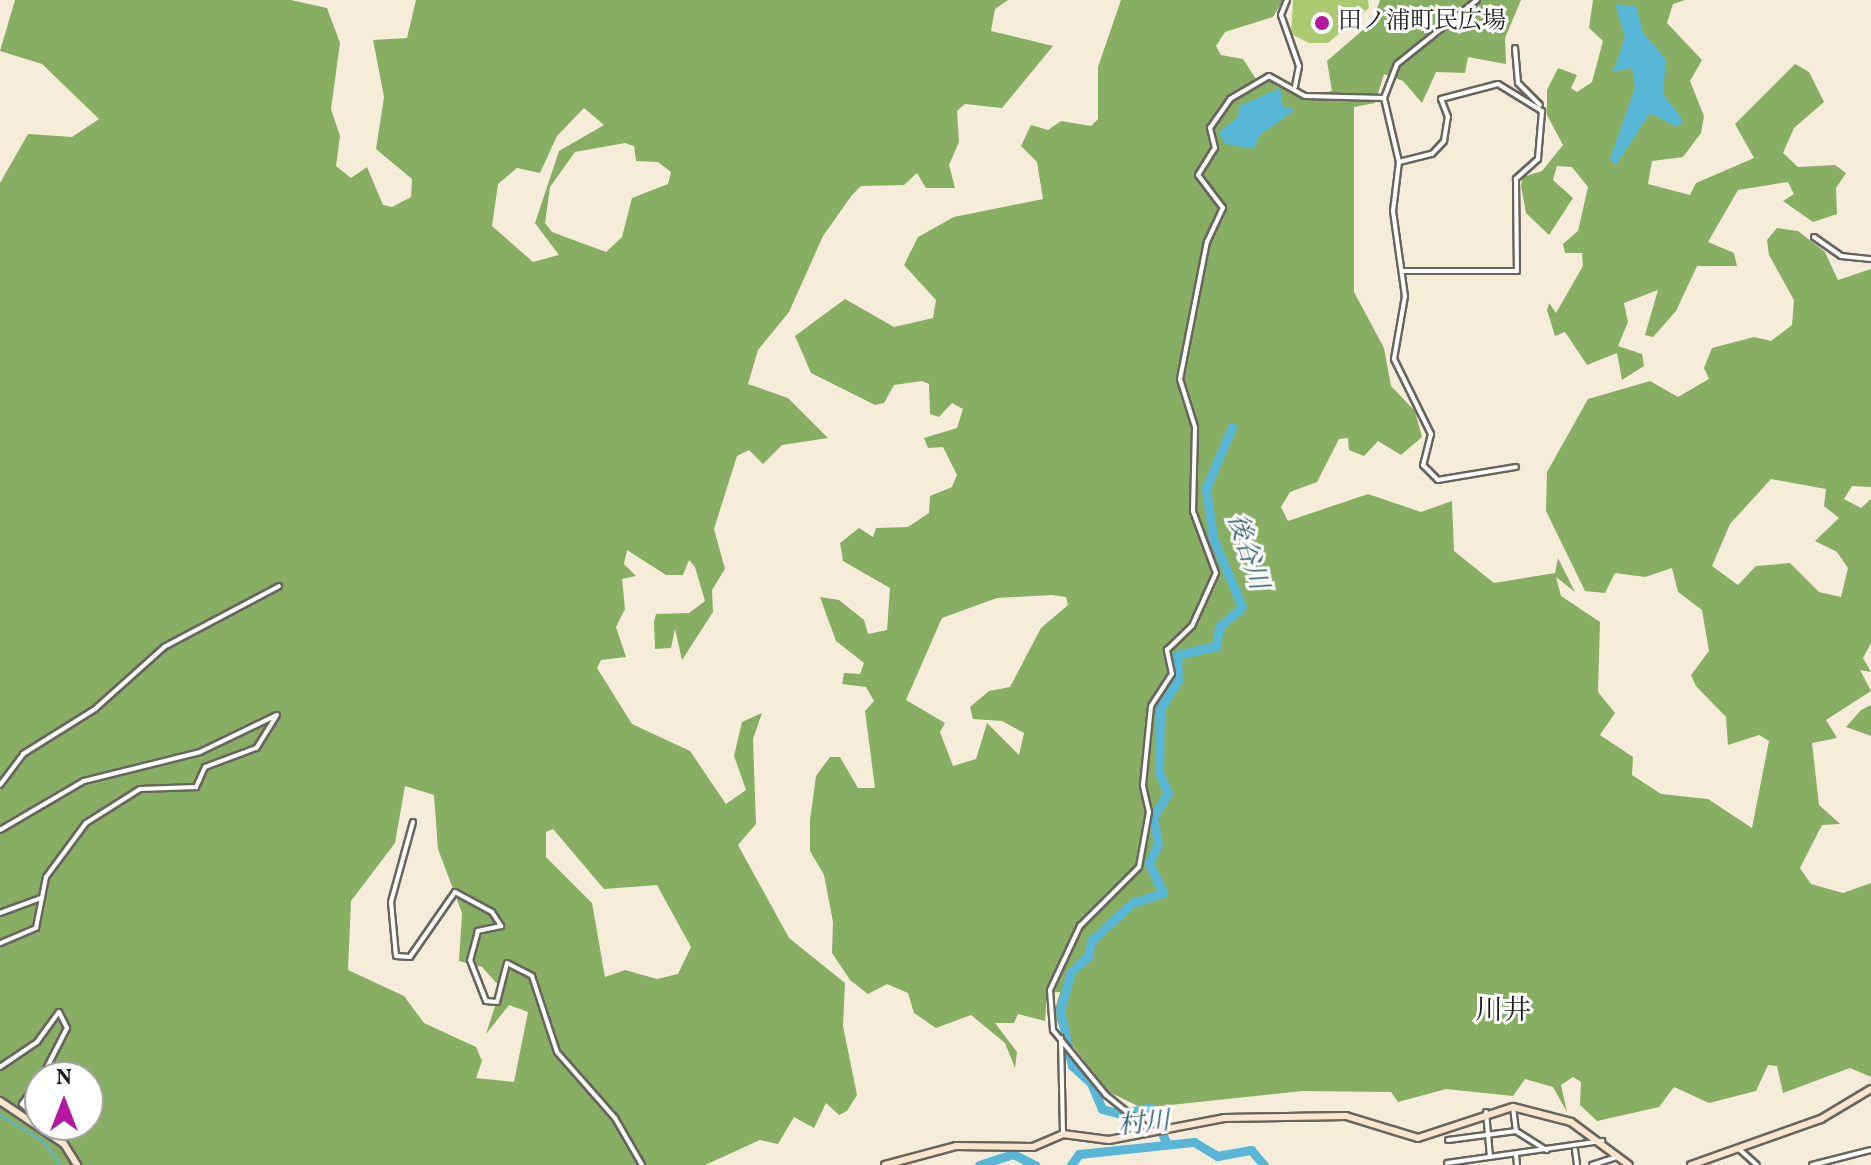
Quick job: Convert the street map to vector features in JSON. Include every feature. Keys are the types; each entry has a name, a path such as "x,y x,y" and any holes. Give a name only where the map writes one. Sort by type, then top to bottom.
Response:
{"main road":[{"path":"1691,1165 1821,1119 1871,1089"},
{"path":"0,1101 24,1114"},
{"path":"885,1165 956,1146 1033,1147 1063,1134 1109,1140 1147,1128 1346,1116 1418,1138 1486,1112 1513,1107 1571,1122 1602,1141 1619,1160 1629,1165"},
{"path":"57,1141 77,1165"}],"street":[{"path":"1287,0 1281,15 1299,66 1295,87"},
{"path":"1477,0 1397,64 1384,98 1399,162 1393,211 1405,305 1394,359 1431,434 1423,465 1438,480 1516,467"},
{"path":"1402,271 1517,271 1516,179 1542,148 1540,105 1519,86 1515,48"},
{"path":"1147,1128 1106,1095 1050,1025 1051,983 1080,926 1139,867 1149,812 1143,785 1151,706 1172,674 1167,650 1192,626 1216,573 1193,511 1195,427 1180,379 1207,242 1223,208 1199,170 1213,153 1210,128 1230,99 1269,76 1295,87 1305,96 1384,98"},
{"path":"1399,162 1432,154 1444,141 1448,117 1441,99 1498,84 1540,105"},
{"path":"1814,237 1841,256 1871,259"},
{"path":"0,785 23,754 105,701 164,647 279,586"},
{"path":"0,830 84,781 200,752 277,715 256,748 205,767 196,787 140,789 86,823 46,877 36,928 0,943"},
{"path":"413,822 391,902 396,956 410,957 455,892 492,912 501,926 478,931 470,960 486,1001 497,1002 507,963 532,976 557,1052 625,1130 642,1165"},
{"path":"0,913 41,898"},
{"path":"0,1067 37,1042 59,1012 67,1028 50,1061"},
{"path":"1061,1038 1063,1134"},
{"path":"1513,1107 1516,1131"},
{"path":"1486,1112 1490,1157"},
{"path":"1448,1140 1516,1131 1547,1150"},
{"path":"1447,1163 1547,1150 1575,1150 1602,1141"},
{"path":"1739,1149 1757,1165"},
{"path":"1575,1150 1577,1165"},
{"path":"1812,1165 1871,1150"},
{"path":"1516,1155 1517,1165"},
{"path":"1592,1165 1619,1160"}],"green space":[{"path":"15,0 291,0 327,8 340,43 331,109 340,136 336,166 351,178 367,167 383,205 392,207 411,197 412,179 376,149 384,97 373,40 407,38 416,0 1008,0 995,9 991,31 1053,46 1002,108 965,104 957,111 959,142 949,165 955,188 926,188 917,173 904,185 861,186 852,195 823,236 789,312 758,350 748,384 788,398 828,438 782,445 763,464 749,450 737,456 714,529 725,569 712,590 713,612 682,660 675,629 671,648 655,649 654,622 656,614 689,613 705,601 695,567 689,560 683,575 666,575 627,550 624,564 636,576 622,579 625,609 616,627 626,657 601,660 597,668 632,724 690,751 726,804 746,790 734,756 742,722 762,713 753,739 756,824 738,845 789,938 845,983 843,1026 857,1095 847,1111 839,1115 826,1103 814,1128 794,1117 778,1144 760,1140 705,1165 0,1165 0,183 28,134 72,137 99,119 42,64 0,51","holes":["584,108 604,125 559,151 535,223 559,255 533,262 492,226 498,184 517,168 540,173 557,136","625,143 634,146 636,161 658,162 671,172 668,184 632,198 622,237 606,252 552,232 545,223 550,187 575,152","405,786 434,795 438,849 462,913 459,961 482,967 501,988 486,1034 509,1005 528,1012 514,1082 476,1078 482,1061 476,1047 424,1023 404,996 348,970 351,901 395,843","553,829 604,889 657,885 691,947 678,974 657,979 625,970 605,977 592,903 546,857 546,832"]},
{"path":"1121,0 1283,0 1273,17 1225,32 1216,46 1221,55 1243,59 1260,85 1272,80 1303,97 1332,91 1327,61 1372,22 1380,0 1521,0 1505,38 1506,64 1468,57 1465,73 1436,72 1422,103 1403,81 1384,74 1375,103 1354,107 1354,292 1384,348 1391,386 1415,411 1422,437 1401,455 1378,441 1364,456 1349,450 1348,438 1339,439 1317,482 1290,492 1281,507 1288,521 1368,494 1421,512 1452,501 1454,551 1494,583 1555,573 1558,558 1575,592 1556,577 1561,596 1600,622 1598,692 1615,713 1600,735 1633,757 1632,775 1661,794 1708,799 1752,828 1769,741 1759,735 1728,745 1726,717 1696,686 1691,675 1709,651 1702,610 1678,592 1672,568 1645,577 1615,573 1605,593 1585,591 1546,511 1547,472 1588,399 1650,381 1678,397 1709,379 1704,368 1712,348 1754,337 1771,341 1792,325 1794,300 1769,255 1767,240 1777,228 1798,231 1825,252 1838,280 1871,269 1871,487 1852,486 1844,499 1861,508 1871,499 1871,643 1863,658 1871,672 1860,670 1871,691 1826,720 1837,738 1812,743 1819,805 1840,824 1822,825 1800,868 1811,884 1843,893 1871,883 1871,1077 1850,1068 1783,1093 1777,1066 1768,1065 1756,1091 1709,1103 1674,1087 1659,1107 1597,1121 1580,1105 1581,1082 1573,1077 1561,1085 1567,1112 1553,1087 1525,1079 1513,1096 1446,1089 1398,1102 1391,1092 1302,1091 1142,1108 1109,1092 1061,1031 1054,1013 1060,992 1047,993 1045,1021 1018,1014 1014,1023 995,1023 1017,1052 1015,1068 1005,1043 971,1015 936,1028 914,1013 908,993 887,984 868,994 850,980 832,953 833,922 824,875 810,851 810,820 816,776 830,757 840,757 858,788 875,788 865,711 874,701 866,687 842,684 844,673 860,674 864,663 836,641 820,597 839,600 864,620 868,634 887,630 890,588 843,561 840,543 859,528 873,537 876,528 908,527 929,513 930,496 952,487 957,475 943,447 928,448 924,438 957,428 963,409 952,403 939,417 930,414 929,384 922,381 894,385 884,403 875,405 811,373 795,336 845,299 894,327 933,318 936,300 904,265 918,237 954,217 1043,199 1037,162 1021,146 1031,125 1048,130 1061,121 1091,126 1098,119 1098,67","holes":["1771,479 1826,489 1824,506 1839,518 1815,541 1837,552 1848,568 1841,597 1819,592 1790,563 1756,566 1738,585 1712,566 1730,524","1066,597 1068,605 1041,628 1010,687 989,691 970,707 973,719 1002,721 1024,733 1019,755 987,723 976,759 953,766 940,732 945,723 906,700 942,618 997,598"]},
{"name":"田ノ浦町民広場","path":"1293,0 1368,0 1369,8 1328,43 1309,43 1291,34"},
{"path":"1593,0 1685,0 1673,4 1667,23 1702,60 1690,81 1704,116 1701,133 1683,157 1652,161 1648,184 1690,195 1696,183 1754,158 1735,124 1795,64 1809,72 1824,102 1794,128 1783,153 1798,167 1835,165 1846,173 1836,188 1837,214 1813,222 1783,201 1794,194 1788,182 1738,190 1708,242 1734,253 1737,266 1697,266 1676,311 1653,337 1645,335 1658,290 1624,303 1628,322 1618,346 1642,354 1644,366 1622,380 1617,353 1587,365 1565,332 1555,336 1547,310 1549,303 1556,313 1583,266 1582,253 1565,253 1563,244 1578,231 1588,187 1572,167 1557,166 1553,180 1573,198 1549,235 1526,213 1521,186 1523,177 1542,171 1563,145 1547,115 1547,90 1558,68 1577,75 1571,88 1577,92 1592,82 1603,41 1589,28"},
{"path":"1871,705 1871,736 1846,727 1861,710"}],"water":[{"path":"1615,4 1636,6 1643,33 1666,59 1663,94 1683,120 1677,127 1650,113 1616,165 1610,159 1635,88 1632,68 1613,72 1625,37"},
{"path":"1280,88 1283,107 1296,109 1259,136 1254,149 1225,144 1219,132 1238,117 1239,106"}],"waterway":[{"name":"後谷川","path":"1167,1144 1150,1107 1121,1114 1102,1109 1091,1083 1072,1066 1060,1010 1071,972 1088,956 1091,941 1132,903 1163,893 1149,863 1158,844 1153,817 1168,793 1159,773 1160,709 1178,680 1177,655 1216,646 1219,627 1242,607 1213,538 1206,488 1232,427"},
{"path":"0,1115 44,1142 61,1165"},
{"name":"村川","path":"1071,1165 1079,1154 1194,1142 1217,1156 1251,1150 1264,1165"},
{"name":"村川","path":"979,1165 1013,1154 1035,1165"}],"place":[{"name":"田ノ浦町民広場","path":"1322,23"}],"district":[{"name":"川井","path":"1503,1012"}]}
